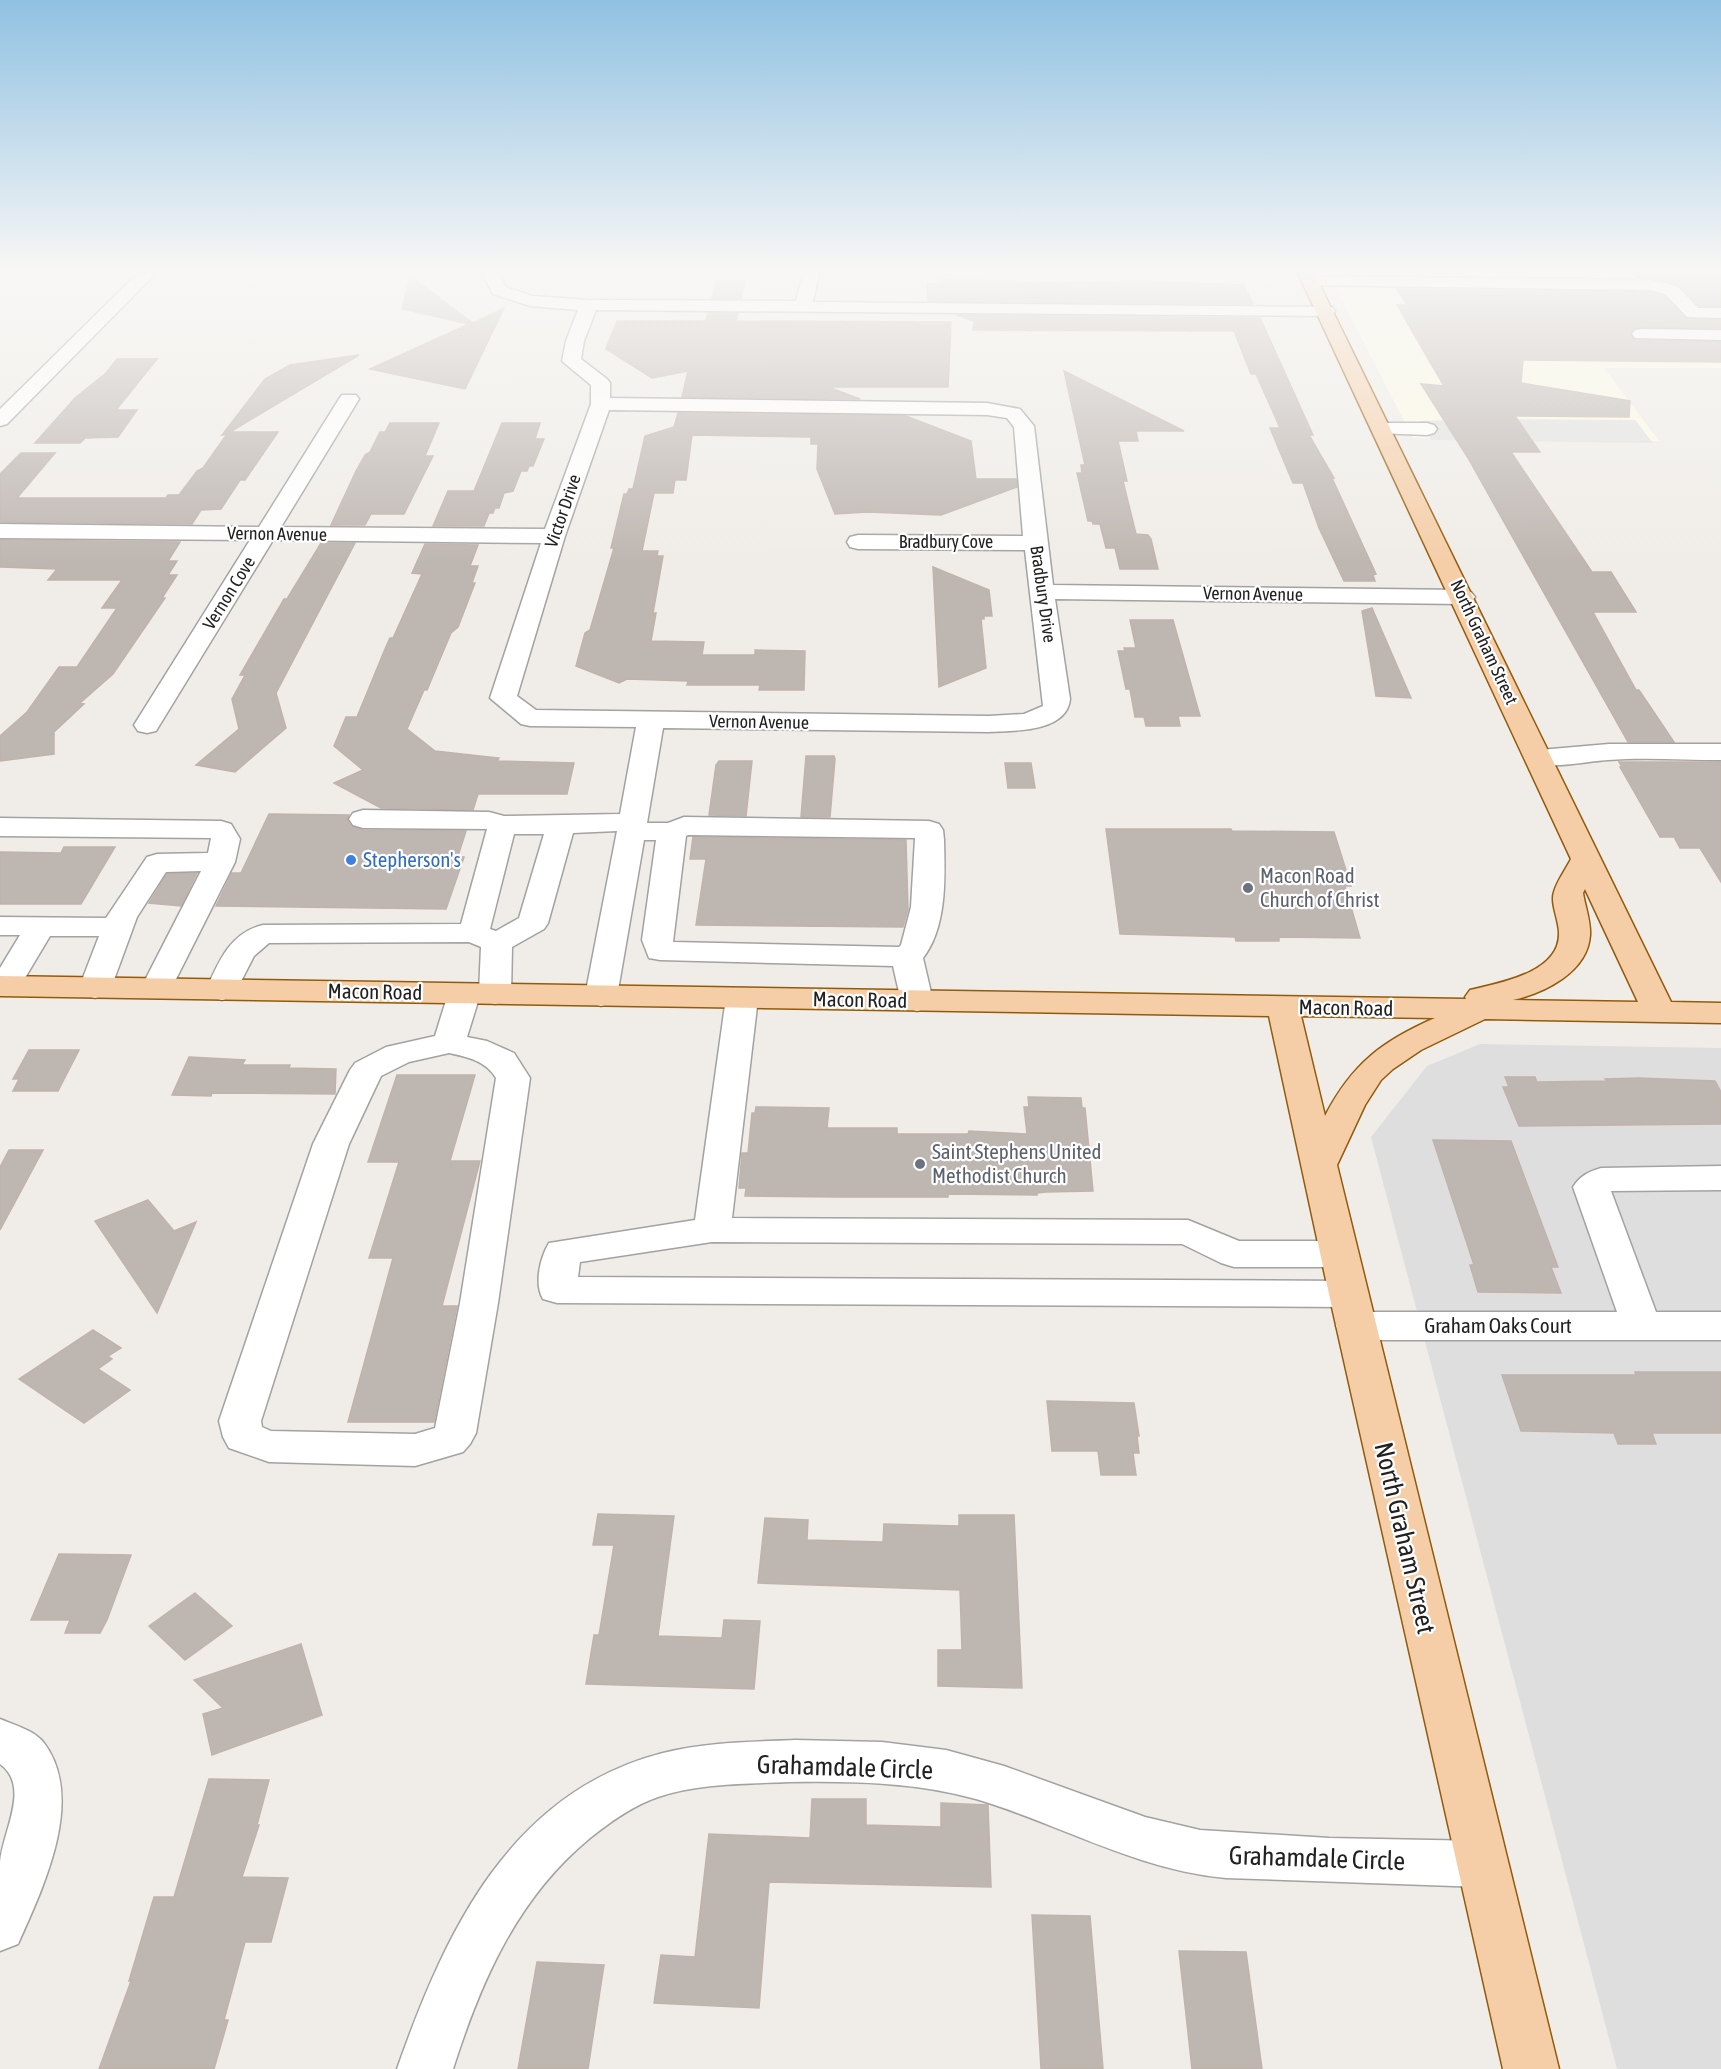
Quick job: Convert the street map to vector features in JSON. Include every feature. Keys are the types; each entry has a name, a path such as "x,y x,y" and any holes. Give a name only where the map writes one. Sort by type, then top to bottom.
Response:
{"main road":[{"name":"North Graham Street","path":"1354,370 1659,1012"},
{"path":"1423,1009 1524,988 1558,967 1571,952 1575,934 1568,893 1586,859"},
{"name":"Macon Road","path":"2,986 1721,1013"},
{"name":"North Graham Street","path":"1283,1007 1531,2069"},
{"path":"1319,1165 1359,1085 1387,1057 1420,1036 1483,1010"}],"street":[{"path":"0,420 51,370"},
{"path":"582,370 600,383 601,404"},
{"name":"Vernon Cove","path":"147,725 349,399"},
{"name":"Bradbury Drive","path":"601,404 987,409 1013,413 1024,426 1035,543 1057,699 1056,709 1044,718 1019,723 989,724"},
{"name":"Victor Drive","path":"530,718 503,698 554,536 601,404"},
{"path":"1382,429 1427,429"},
{"name":"Vernon Avenue","path":"0,531 554,536"},
{"name":"Bradbury Cove","path":"858,542 1035,543"},
{"name":"Vernon Avenue","path":"1043,592 1462,597"},
{"name":"Vernon Avenue","path":"530,718 989,724"},
{"path":"601,996 651,720"},
{"path":"1538,757 1570,757 1609,752 1721,752"},
{"path":"363,819 489,820 502,825 632,827 672,831 684,826 929,830 930,867 923,925 917,946 907,957 660,951 657,940 672,831"},
{"path":"450,1043 475,1048 502,1060 513,1078 479,1303 455,1433 448,1441 415,1450 269,1446 244,1437 240,1421 331,1144 367,1070 398,1054 450,1043 480,994 502,825"},
{"path":"222,990 242,947 249,940 263,934 486,938 533,923 561,825"},
{"path":"0,827 221,830 226,839 220,862 157,988"},
{"path":"94,988 122,917 157,863 220,862"},
{"path":"0,926 118,927"},
{"path":"2,986 39,927"},
{"path":"907,957 917,1001"},
{"path":"712,1230 742,998"},
{"path":"1641,1326 1591,1186 1601,1180 1721,1178"},
{"path":"712,1230 1188,1232 1234,1254 1348,1291 557,1290 562,1252 712,1230"},
{"name":"Graham Oaks Court","path":"1348,1291 1641,1326 1721,1326"},
{"path":"0,1740 13,1746 29,1759 38,1785 39,1813 30,1846 0,1927"},
{"name":"Grahamdale Circle","path":"425,2069 438,2027 466,1959 501,1896 536,1855 578,1816 588,1810 630,1786 685,1769 804,1761 892,1764 945,1771 997,1784 1174,1848 1227,1856 1302,1860 1482,1864"}],"shaded area":[{"path":"1378,370 1605,370 1659,441 1413,438"},
{"path":"1635,420 1653,443 1431,440 1420,421"},
{"path":"1480,1044 1721,1048 1721,2069 1617,2069 1371,1137 1427,1066"}],"building":[{"path":"109,370 149,370 116,410 137,410 118,437 85,438 80,443 35,443 75,398"},
{"path":"282,370 335,370 230,432 278,432 245,480 240,480 221,509 201,510 192,524 0,522 0,474 21,453 55,453 17,498 166,498 168,495 179,495 197,471 203,468 227,434 222,435 265,379"},
{"path":"373,370 474,370 465,389"},
{"path":"639,370 949,370 948,387 828,387 860,399 682,397 688,371 652,378"},
{"path":"1249,370 1283,370 1313,435 1309,435 1334,478 1332,478 1376,574 1373,575 1375,581 1344,581 1319,528 1303,483 1293,483 1270,428 1280,428 1256,374 1251,374"},
{"path":"1434,370 1522,370 1521,383 1630,401 1629,417 1515,416 1540,452 1511,452 1592,572 1611,572 1636,612 1593,612 1636,690 1639,690 1674,742 1628,742 1468,458 1421,384 1444,386"},
{"path":"1064,371 1184,431 1136,431 1138,441 1118,441 1127,481 1123,481 1136,534 1148,535 1151,539 1158,569 1120,569 1115,548 1106,548 1100,524 1088,521 1077,473 1082,473 1081,465 1085,465"},
{"path":"678,413 906,416 971,441 976,479 1016,479 1017,487 941,515 868,512 835,514 817,469 818,444 811,444 811,437 692,435 686,480 675,480 673,493 654,493 642,551 658,551 657,556 663,556 653,613 656,613 651,641 704,642 702,655 755,655 755,650 805,651 804,690 759,690 760,685 687,685 688,681 627,679 619,683 576,666 585,633 590,630 614,548 611,548 624,494 627,494 629,489 633,489 645,436 674,427"},
{"path":"390,423 439,423 425,456 433,456 404,514 371,514 365,525 331,525 365,455 370,452 380,432 385,432"},
{"path":"502,423 540,423 535,439 544,439 533,466 529,466 527,471 521,471 513,491 504,493 499,508 489,513 484,526 433,526 448,491 474,491"},
{"path":"0,540 180,542 168,561 177,561 168,575 177,575 162,598 165,598 113,674 80,703 84,704 54,732 54,754 0,761 0,736 27,712 59,667 77,667 117,608 102,608 122,580 48,580 57,569 0,567"},
{"path":"321,543 355,543 276,693 286,728 235,772 196,765 239,729 232,699 245,675 240,675 284,599 287,599"},
{"path":"425,544 478,545 470,566 478,566 472,583 475,583 458,627 451,633 427,690 424,690 407,729 435,751 499,758 497,761 574,763 567,794 478,794 473,810 381,808 334,783 363,770 334,746 346,717 357,717 390,638 393,638 422,574 412,573"},
{"path":"933,567 989,590 992,616 984,616 984,619 981,619 986,668 939,687"},
{"path":"1372,608 1411,698 1376,696 1362,611"},
{"path":"1130,620 1173,620 1200,716 1178,716 1180,726 1146,726 1144,717 1135,717 1130,689 1126,689 1118,651 1125,651 1124,648 1136,648"},
{"path":"806,756 834,756 830,817 801,817"},
{"path":"719,761 752,761 746,816 709,815 716,765"},
{"path":"1619,762 1721,762 1721,882 1700,848 1680,848 1674,837 1660,837"},
{"path":"1005,763 1031,763 1035,788 1008,788"},
{"path":"269,814 349,815 347,820 351,826 363,830 466,831 458,856 464,857 446,909 216,906 232,873 241,873"},
{"path":"1106,829 1334,832 1351,886 1345,886 1360,938 1279,937 1279,941 1236,941 1235,937 1120,934"},
{"path":"693,837 906,840 908,909 903,927 696,925 706,859 690,859"},
{"path":"64,847 115,847 81,904 0,904 0,852 61,853"},
{"path":"197,873 181,906 149,903 167,874"},
{"path":"29,1050 79,1050 58,1091 13,1091 19,1079 13,1079"},
{"path":"189,1057 245,1060 242,1065 290,1065 289,1068 336,1069 335,1094 172,1095"},
{"path":"397,1075 475,1075 450,1161 480,1161 442,1306 457,1306 434,1422 348,1422 393,1258 369,1258 399,1162 368,1162"},
{"path":"1505,1077 1535,1077 1537,1082 1639,1078 1715,1081 1721,1092 1721,1124 1519,1126 1503,1087 1509,1087"},
{"path":"1028,1097 1081,1098 1082,1108 1085,1108 1093,1191 1046,1192 1037,1193 1037,1195 948,1194 948,1197 838,1197 745,1196 746,1188 739,1188 742,1153 748,1153 752,1113 755,1113 756,1107 829,1108 827,1128 897,1128 897,1134 968,1134 969,1131 1027,1134 1024,1107 1029,1107"},
{"path":"1433,1140 1511,1141 1558,1267 1551,1267 1561,1293 1478,1292 1470,1265 1474,1265"},
{"path":"9,1150 43,1150 0,1230 0,1167"},
{"path":"148,1200 174,1231 196,1222 157,1313 95,1221"},
{"path":"93,1330 121,1348 108,1356 112,1359 98,1369 130,1390 84,1423 19,1379"},
{"path":"1635,1372 1721,1372 1721,1433 1652,1433 1656,1444 1618,1444 1614,1433 1521,1431 1502,1375 1636,1375"},
{"path":"1047,1401 1134,1403 1139,1436 1137,1436 1139,1453 1133,1453 1136,1475 1101,1475 1098,1451 1052,1451"},
{"path":"598,1514 674,1516 658,1636 722,1638 724,1620 760,1621 754,1689 586,1684 594,1635 599,1635 614,1545 593,1545"},
{"path":"959,1515 1014,1515 1022,1688 938,1686 938,1650 962,1650 960,1590 758,1583 765,1518 808,1520 807,1540 883,1542 884,1524 959,1526"},
{"path":"59,1554 131,1555 100,1633 65,1633 70,1620 31,1620"},
{"path":"195,1593 232,1626 185,1660 149,1626"},
{"path":"301,1644 322,1715 212,1755 203,1714 223,1708 194,1680"},
{"path":"209,1779 269,1780 257,1825 259,1825 242,1877 288,1878 271,1942 245,1942 224,2020 228,2020 214,2069 99,2069 131,1981 129,1981 154,1897 174,1897"},
{"path":"812,1799 866,1799 866,1825 941,1827 941,1803 988,1805 991,1887 769,1882 759,2008 654,2003 661,1955 695,1957 709,1834 810,1838"},
{"path":"1032,1915 1090,1916 1103,2069 1041,2069"},
{"path":"1179,1951 1246,1952 1262,2069 1192,2069"},
{"path":"537,1962 604,1965 588,2069 518,2069"}],"place":[{"name":"Stepherson's","path":"351,860"},
{"name":"Macon Road Church of Christ","path":"1248,888"},
{"name":"Saint Stephens United Methodist Church","path":"920,1164"}]}
